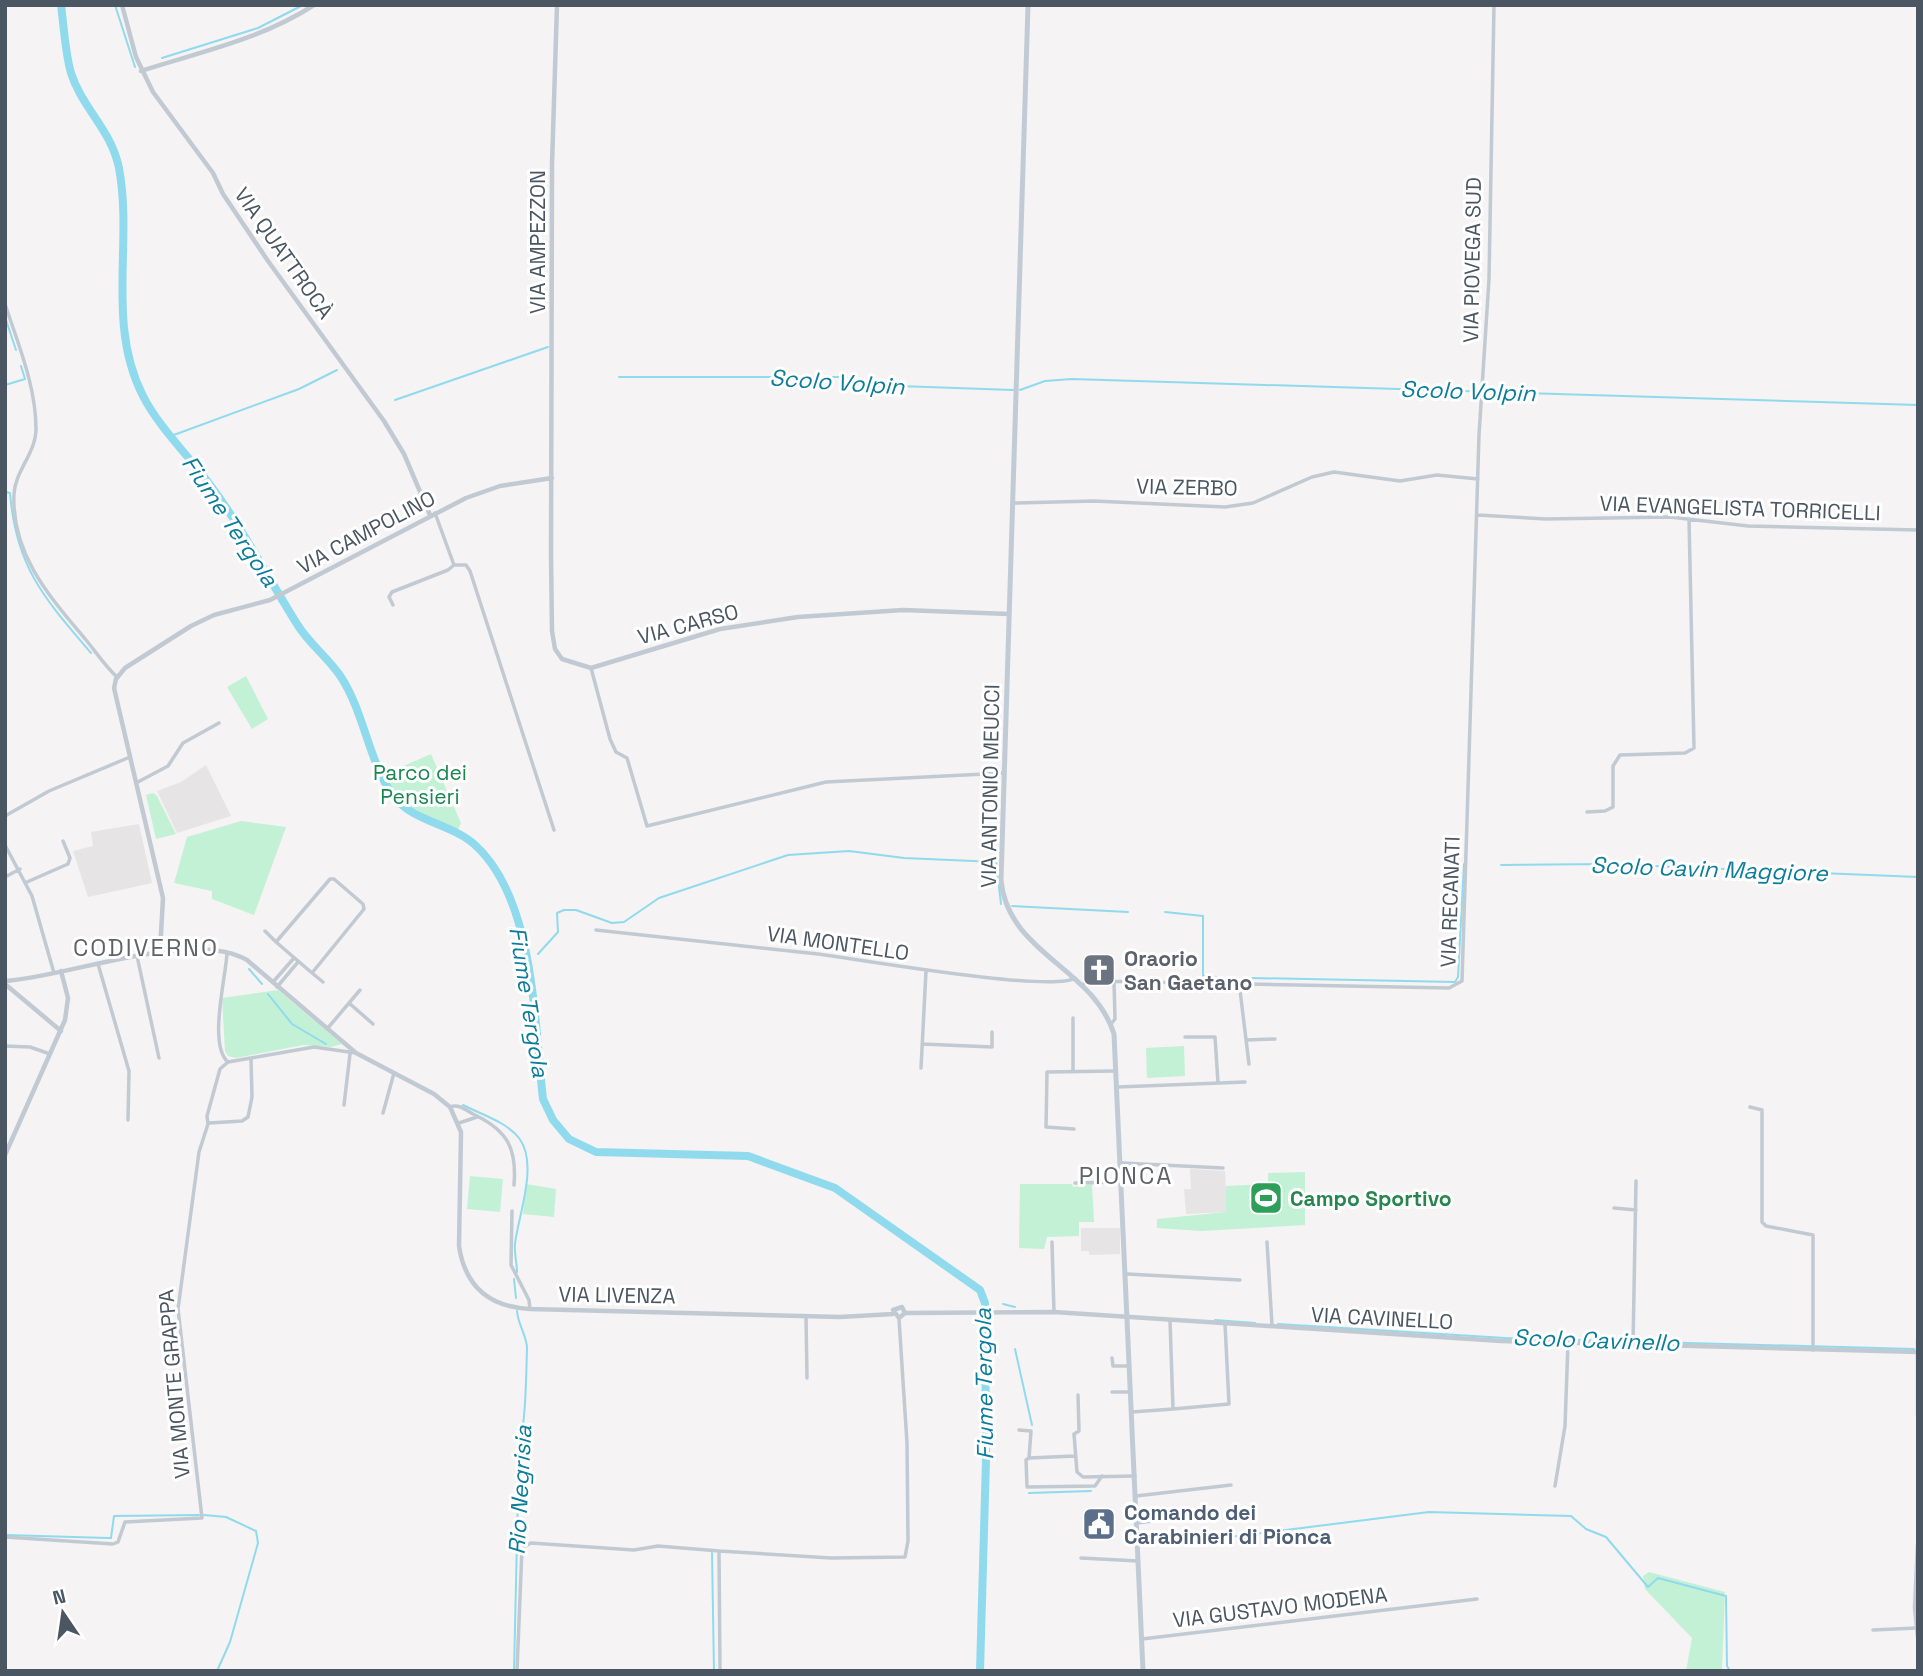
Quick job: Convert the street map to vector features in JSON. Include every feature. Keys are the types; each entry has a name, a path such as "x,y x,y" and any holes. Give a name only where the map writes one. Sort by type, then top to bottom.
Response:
{"main road":[{"name":"VIA ANTONIO MEUCCI","path":"1028,5 1001,880 1006,902 1026,938 1083,984 1099,1003 1111,1024 1117,1071 1123,1182 1143,1671"}],"street":[{"name":"VIA QUATTROCÀ","path":"122,5 141,71 213,173 223,194 254,240 384,421 404,454 433,514"},
{"path":"141,71 254,36 277,27 314,5"},
{"name":"VIA AMPEZZON","path":"552,478 552,165 557,5"},
{"name":"VIA PIOVEGA SUD","path":"1478,515 1489,279 1494,5"},
{"path":"5,303 28,374 36,421 35,441 14,490 16,521 40,586 117,677 114,688 163,898 160,951"},
{"name":"VIA ZERBO","path":"1014,503 1144,501 1225,507 1252,503 1312,477 1334,472 1400,481 1437,475 1478,479"},
{"path":"552,478 552,631 555,649 562,659 591,668 610,739 616,752 629,762 645,825 826,782 1004,774"},
{"name":"VIA CAMPOLINO","path":"117,677 125,668 191,626 214,615 284,593 433,514 485,490 552,478"},
{"path":"433,514 454,565"},
{"name":"VIA EVANGELISTA TORRICELLI","path":"1478,515 1546,519 1689,519 1748,526 1918,530"},
{"name":"VIA RECANATI","path":"1083,984 1114,981 1238,982 1449,988 1462,981 1478,515"},
{"path":"1587,812 1605,811 1613,807 1613,766 1619,755 1685,753 1694,748 1689,519"},
{"path":"393,605 388,597 392,592 448,570 454,565 466,565 554,831"},
{"name":"VIA CARSO","path":"591,668 720,629 798,617 935,610 1009,614"},
{"path":"136,783 168,766 183,743 219,723"},
{"path":"5,816 48,791 130,757"},
{"path":"27,882 68,864 70,858 63,841"},
{"path":"5,845 27,882 54,973"},
{"path":"5,877 20,869"},
{"path":"276,942 330,879 334,879 355,896 363,904 364,911 312,973"},
{"name":"VIA MONTELLO","path":"596,930 821,955 926,971 1030,980 1067,981 1075,978"},
{"path":"265,931 323,982"},
{"path":"5,983 160,951 227,953 247,960 353,1054"},
{"path":"227,953 219,1002 222,1052 228,1062 314,1047 353,1054 434,1094 450,1107 459,1123 461,1263 470,1282 490,1300 508,1307 530,1309"},
{"path":"137,956 159,1058"},
{"path":"275,984 296,960"},
{"path":"98,964 129,1071 128,1120"},
{"path":"5,1155 61,1031 68,998 61,971"},
{"path":"921,1068 926,971"},
{"path":"18,980 18,993"},
{"path":"1111,1024 1115,1019 1114,981"},
{"path":"1238,982 1249,1064"},
{"path":"5,983 61,1031"},
{"path":"327,1029 360,990"},
{"path":"349,1003 373,1024"},
{"path":"1073,1018 1073,1072"},
{"path":"922,1044 992,1047 992,1032"},
{"path":"1185,1037 1215,1037 1218,1083"},
{"path":"1247,1040 1275,1039"},
{"path":"5,1046 30,1047 50,1054"},
{"path":"344,1105 353,1054"},
{"path":"208,1124 242,1121 248,1117 252,1097 251,1059"},
{"name":"VIA MONTE GRAPPA","path":"5,1537 113,1544 118,1542 125,1522 202,1518 178,1297 199,1152 220,1069 228,1062"},
{"path":"1074,1129 1046,1127 1047,1072 1117,1071"},
{"path":"383,1113 394,1073"},
{"path":"1118,1087 1245,1082"},
{"path":"450,1107 460,1106 496,1126 510,1141 515,1159 514,1185"},
{"path":"1750,1107 1762,1110 1762,1222 1766,1226 1814,1235 1813,1348"},
{"path":"459,1123 479,1117"},
{"path":"1122,1163 1223,1168"},
{"path":"1633,1342 1636,1181"},
{"path":"1075,1183 1123,1182"},
{"path":"1614,1208 1636,1210"},
{"name":"VIA LIVENZA","path":"512,1211 511,1265 529,1300 530,1309 806,1316 893,1314 898,1306 905,1313 991,1310 1129,1318"},
{"path":"1052,1242 1054,1312"},
{"path":"1267,1242 1271,1327"},
{"path":"1127,1274 1240,1280"},
{"path":"899,1318 905,1313"},
{"path":"893,1314 899,1318"},
{"path":"806,1316 807,1378"},
{"path":"517,1671 523,1545 531,1543 634,1550 658,1546 831,1558 905,1557 908,1541 907,1443 899,1318"},
{"name":"VIA CAVINELLO","path":"1129,1318 1568,1343 1633,1342 1917,1352"},
{"path":"1170,1320 1172,1409"},
{"path":"1132,1412 1228,1404 1225,1324"},
{"path":"1918,1340 1918,1415"},
{"path":"1555,1486 1565,1426 1568,1343"},
{"path":"1112,1358 1113,1366 1130,1366"},
{"path":"1112,1392 1131,1392"},
{"path":"1077,1395 1079,1431 1074,1434 1075,1456 1076,1469 1081,1476 1135,1476"},
{"path":"1018,1430 1031,1431 1029,1458 1026,1460 1025,1484 1028,1488 1095,1486 1102,1476"},
{"path":"1029,1458 1075,1456"},
{"path":"1136,1496 1231,1485"},
{"path":"1137,1523 1185,1517"},
{"path":"1918,1544 1918,1637"},
{"path":"719,1551 720,1671"},
{"path":"1081,1558 1139,1561"},
{"name":"VIA GUSTAVO MODENA","path":"1142,1639 1477,1599"},
{"path":"1873,1630 1916,1628"}],"shaded area":[{"path":"206,765 231,816 177,833 157,791 181,782"},
{"path":"139,824 152,883 88,897 73,851 93,846 91,832"},
{"path":"1190,1169 1225,1171 1227,1212 1186,1214 1184,1189 1191,1189"},
{"path":"1081,1228 1120,1228 1120,1254 1089,1255 1089,1251 1081,1251"}],"green space":[{"path":"246,676 268,719 252,729 227,687"},
{"name":"Parco dei Pensieri","path":"431,754 461,823 458,830 415,809 383,775"},
{"path":"153,793 176,834 156,839 146,795"},
{"path":"241,821 286,827 254,915 212,899 212,891 174,883 187,837"},
{"path":"278,990 342,1044 331,1047 303,1045 236,1058 228,1056 225,1051 222,998"},
{"path":"1184,1046 1185,1076 1147,1078 1146,1048"},
{"name":"Campo Sportivo","path":"1305,1172 1305,1225 1201,1231 1157,1228 1157,1219 1226,1212 1226,1186 1268,1184 1268,1173"},
{"path":"470,1176 503,1179 500,1212 467,1209"},
{"path":"526,1184 556,1189 554,1217 523,1214"},
{"path":"1020,1184 1072,1184 1073,1187 1092,1184 1094,1222 1079,1222 1079,1236 1047,1237 1044,1249 1019,1248"},
{"path":"1649,1572 1725,1592 1722,1668 1725,1671 1686,1671 1692,1638 1645,1589 1643,1576"}],"waterway":[{"name":"Fiume Tergola","path":"61,5 71,73 82,97 110,142 119,168 123,196 122,283 126,341 132,369 143,396 158,420 223,503 302,631 341,677 356,706 378,768 394,797 411,812 465,837 494,867 509,896 520,928 533,999 543,1099 553,1120 569,1139 596,1152 748,1156 835,1188 980,1290 985,1303 986,1460 980,1671"},
{"path":"115,5 135,67"},
{"path":"162,58 258,28 303,5"},
{"name":"Rio Negrisia","path":"5,317 16,350"},
{"name":"Scolo Volpin","path":"395,400 548,347"},
{"name":"Rio Negrisia","path":"5,385 25,379 21,366"},
{"name":"Scolo Volpin","path":"171,436 299,389 337,370"},
{"name":"Scolo Volpin","path":"619,377 840,377 870,385 1013,390"},
{"name":"Scolo Volpin","path":"1020,390 1045,381 1072,379 1918,405"},
{"name":"Rio Negrisia","path":"5,492 10,493 19,542 36,581 60,616 91,653"},
{"name":"Scolo Cavin Maggiore","path":"538,954 558,932 557,913 564,910 576,910 612,923 624,922 659,898 788,855 849,851 904,858 996,862 1001,904"},
{"name":"Scolo Cavin Maggiore","path":"1252,978 1455,982 1458,977 1464,864"},
{"name":"Scolo Cavin Maggiore","path":"1501,865 1605,864 1918,877"},
{"name":"Scolo Cavin Maggiore","path":"1012,906 1128,912"},
{"name":"Scolo Cavin Maggiore","path":"1165,912 1203,916 1203,976 1217,977"},
{"name":"Rio Negrisia","path":"249,969 262,984"},
{"name":"Rio Negrisia","path":"268,994 292,1024 326,1044"},
{"name":"Rio Negrisia","path":"463,1105 508,1127 525,1149 526,1190 515,1244 517,1272"},
{"name":"Rio Negrisia","path":"514,1279 516,1298"},
{"name":"Scolo Cavinello","path":"1003,1304 1015,1307"},
{"name":"Rio Negrisia","path":"514,1671 519,1451 527,1348 517,1311"},
{"name":"Scolo Cavinello","path":"1215,1320 1255,1323"},
{"name":"Scolo Cavinello","path":"1278,1324 1505,1338 1914,1349"},
{"path":"1015,1349 1032,1425"},
{"path":"1029,1493 1091,1491"},
{"path":"1222,1538 1429,1512 1571,1516 1586,1529 1606,1537 1648,1587 1658,1578 1726,1596 1727,1666 1730,1671"},
{"path":"5,1535 111,1538 114,1516 199,1515"},
{"path":"204,1515 226,1517 256,1531 258,1543 230,1642 217,1671"},
{"path":"712,1553 714,1671"}],"place":[{"name":"Oraorio San Gaetano","path":"1099,970"},
{"name":"Campo Sportivo","path":"1266,1198"},
{"name":"Comando dei Carabinieri di Pionca","path":"1099,1524"}],"district":[{"name":"CODIVERNO","path":"146,947"},
{"name":"PIONCA","path":"1126,1175"}]}
